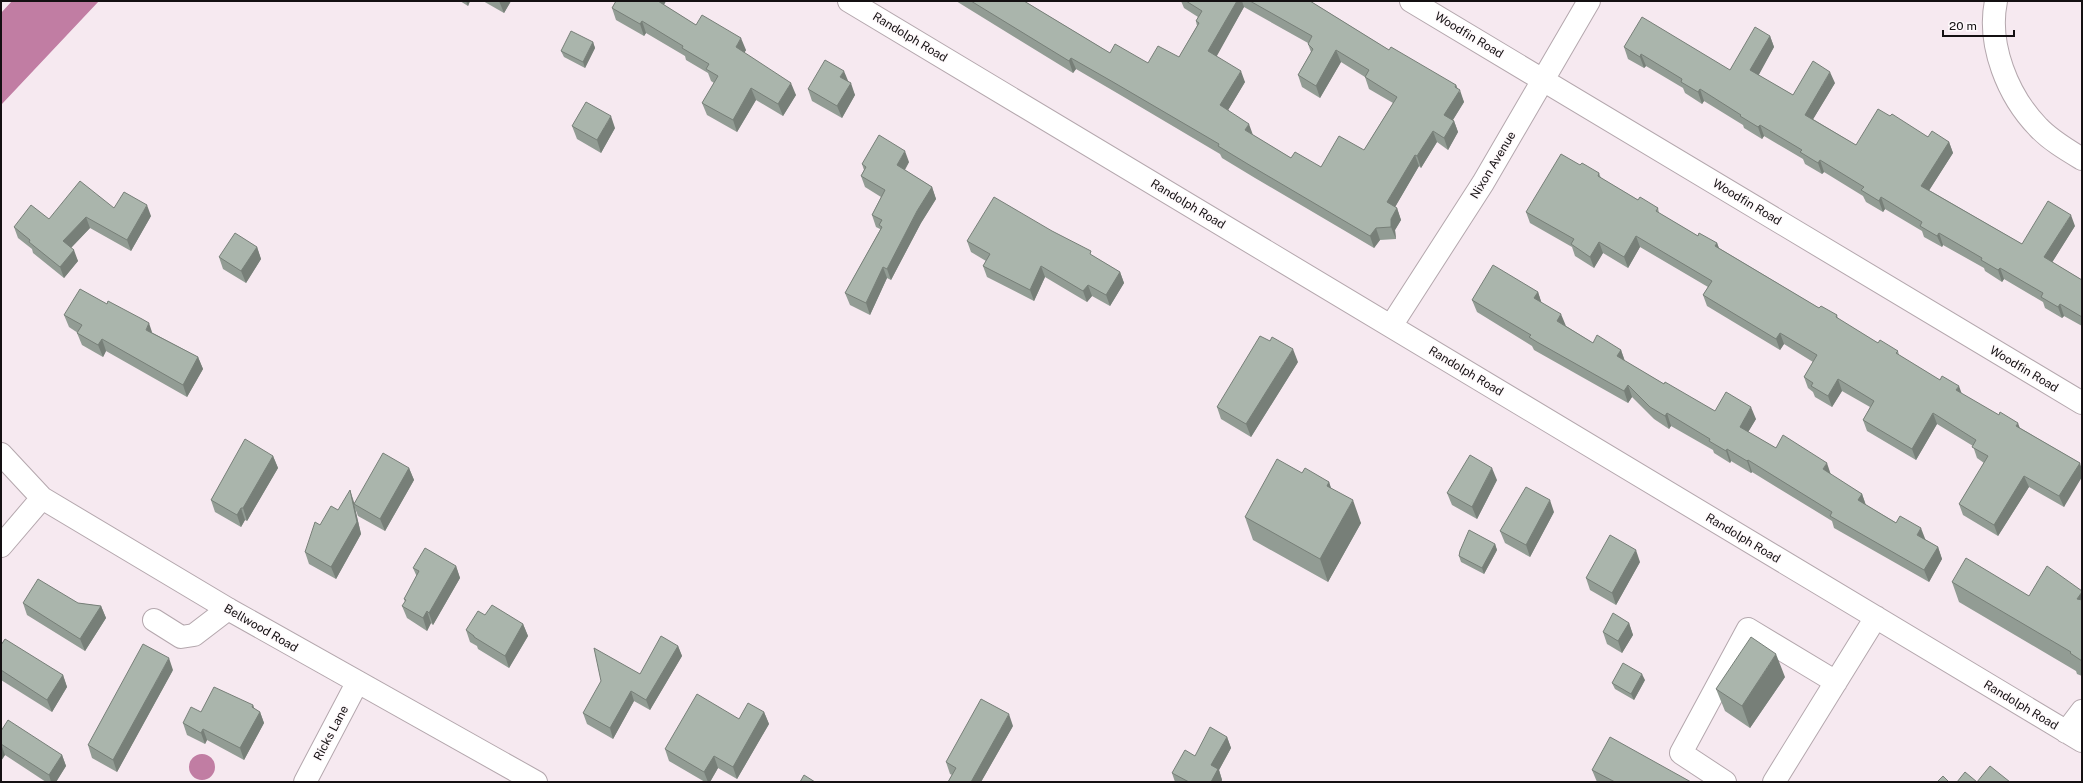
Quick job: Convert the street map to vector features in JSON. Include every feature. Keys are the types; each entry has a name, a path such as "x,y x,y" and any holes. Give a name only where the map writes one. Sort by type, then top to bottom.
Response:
{"street":[{"name":"Randolph Road","path":"849,1 2074,736"},
{"name":"Woodfin Road","path":"1411,1 2082,403"},
{"name":"Nixon Avenue","path":"1391,326 1483,183 1589,1"},
{"path":"1996,1 1995,28 1998,53 2015,97 2038,128 2055,142 2082,159"},
{"name":"Bellwood Road","path":"1,454 42,498 228,609 357,683 536,782"},
{"path":"1,546 42,498"},
{"path":"154,620 181,637 194,635 228,609"},
{"path":"1774,782 1876,617"},
{"path":"1725,782 1681,753 1748,629 1836,682"},
{"name":"Ricks Lane","path":"305,782 357,683"},
{"path":"2074,736 2082,711"}],"shaded area":[{"path":"12,1 99,1 1,105 1,13"},
{"path":"202,754 211,758 215,767 211,776 202,780 193,776 189,767 193,758"}],"building":[{"path":"616,1 658,1 696,25 702,15 741,38 736,47 791,83 778,104 751,88 733,120 702,103 718,76 706,69 709,64 642,21 640,24 612,8"},
{"path":"971,1 1024,1 1110,53 1115,44 1148,63 1158,46 1179,57 1199,23 1196,21 1202,11 1186,1 1237,1 1208,51 1241,71 1220,105 1249,124 1245,130 1291,158 1295,152 1321,167 1339,136 1364,150 1397,97 1365,77 1369,70 1336,50 1316,86 1298,75 1313,49 1308,44 1312,36 1250,1 1310,1 1389,50 1391,47 1456,85 1455,87 1460,90 1444,115 1454,121 1444,138 1433,131 1417,156 1415,155 1387,202 1397,208 1391,219 1391,227 1376,228 1370,236 1218,146 1219,144 1071,58 1069,61"},
{"path":"1642,17 1730,70 1755,27 1770,36 1750,70 1793,95 1813,61 1830,72 1805,115 1856,145 1878,109 1890,116 1892,114 1928,137 1932,131 1949,142 1921,186 2022,244 2048,201 2071,215 2044,257 2082,280 2082,317 2060,304 2058,307 2041,297 2043,293 2000,268 1998,270 1981,260 1982,258 1939,233 1937,236 1920,226 1922,222 1881,197 1879,201 1861,190 1864,187 1820,160 1818,163 1800,152 1802,150 1760,125 1758,127 1700,89 1698,92 1681,82 1682,79 1641,54 1640,57 1624,47"},
{"path":"571,31 593,42 583,62 561,51"},
{"path":"825,60 844,71 840,77 851,83 837,106 808,89"},
{"path":"586,102 611,116 597,140 572,126"},
{"path":"879,135 905,151 897,165 932,187 917,211 887,269 883,267 866,303 845,293 882,227 879,225 882,220 872,215 885,190 861,176 866,167 862,164"},
{"path":"1561,154 1580,165 1582,163 1599,173 1598,176 1638,200 1640,197 1658,208 1656,211 1698,236 1699,233 1717,243 1715,246 1819,308 1821,306 1837,315 1836,317 1878,343 1880,340 1898,351 1896,353 1940,380 1942,376 1959,386 1956,390 1999,415 2000,412 2018,423 2016,426 2080,463 2059,496 2024,476 1994,525 1959,504 1988,456 1972,447 1976,440 1933,413 1912,449 1863,420 1874,401 1838,379 1828,396 1811,386 1813,383 1804,377 1817,355 1780,333 1776,339 1703,295 1712,281 1636,236 1624,257 1599,242 1590,257 1571,244 1574,239 1526,212"},
{"path":"80,181 114,208 124,192 147,205 127,240 86,217 63,241 74,250 60,267 29,242 30,240 14,227 31,205 49,219"},
{"path":"994,197 1052,231 1091,251 1090,254 1120,272 1106,295 1088,285 1083,291 1041,266 1030,290 983,266 990,254 967,241"},
{"path":"235,233 257,247 241,271 219,257"},
{"path":"1493,265 1538,292 1534,298 1561,314 1557,321 1593,343 1597,335 1621,350 1617,356 1664,384 1665,382 1715,411 1726,392 1751,407 1740,427 1776,448 1783,435 1827,463 1823,469 1862,494 1858,500 1896,523 1900,516 1921,528 1917,535 1938,547 1924,570 1830,516 1832,512 1748,460 1747,461 1727,449 1726,451 1709,441 1710,439 1667,413 1665,416 1650,407 1628,385 1624,391 1537,342 1529,337 1531,335 1472,300"},
{"path":"80,289 107,304 108,301 149,323 146,330 198,357 183,385 102,339 98,345 77,333 82,325 64,315"},
{"path":"1260,336 1270,341 1272,337 1293,349 1246,424 1217,407"},
{"path":"245,439 273,456 243,508 241,508 237,515 211,500"},
{"path":"383,453 409,468 380,519 354,504"},
{"path":"1470,455 1492,468 1472,507 1447,493"},
{"path":"1277,459 1302,473 1305,468 1329,482 1327,486 1353,500 1320,559 1245,517"},
{"path":"1526,487 1550,500 1526,545 1500,531"},
{"path":"350,490 357,522 331,567 305,552 315,522 320,525 331,506 338,510"},
{"path":"1469,530 1495,544 1482,568 1459,556"},
{"path":"1610,535 1636,550 1612,593 1586,578"},
{"path":"425,548 456,566 429,613 427,611 423,618 402,606 406,600 404,599 419,571 413,568"},
{"path":"1966,558 2029,596 2047,566 2082,591 2077,599 2082,600 2082,661 2070,653 2071,652 1952,582"},
{"path":"38,579 78,603 101,606 80,639 23,603"},
{"path":"492,605 523,624 505,656 474,637 466,630 478,611 485,615"},
{"path":"1613,613 1629,623 1618,641 1603,632"},
{"path":"661,636 678,646 646,700 631,691 610,728 583,713 601,681 594,648 640,674"},
{"path":"1751,637 1776,654 1742,706 1716,689"},
{"path":"5,639 63,675 47,700 1,670 1,645"},
{"path":"143,644 169,658 113,760 88,745"},
{"path":"1623,663 1642,674 1631,694 1612,683"},
{"path":"214,687 253,705 252,707 260,712 240,748 203,729 201,733 183,723 191,707 201,712"},
{"path":"697,694 739,719 748,703 764,712 733,767 714,756 704,772 665,749"},
{"path":"981,699 1009,714 971,782 948,782 956,768 946,762"},
{"path":"8,720 62,755 49,775 1,744 1,731"},
{"path":"1210,727 1227,737 1211,765 1218,769 1211,782 1189,782 1172,773 1185,750 1195,756"},
{"path":"1610,737 1691,782 1615,782 1592,770"},
{"path":"1990,766 2010,782 1977,782"},
{"path":"1965,772 1977,782 1957,782"},
{"path":"804,775 815,782 800,782"},
{"path":"1943,776 1949,782 1937,782"}]}
